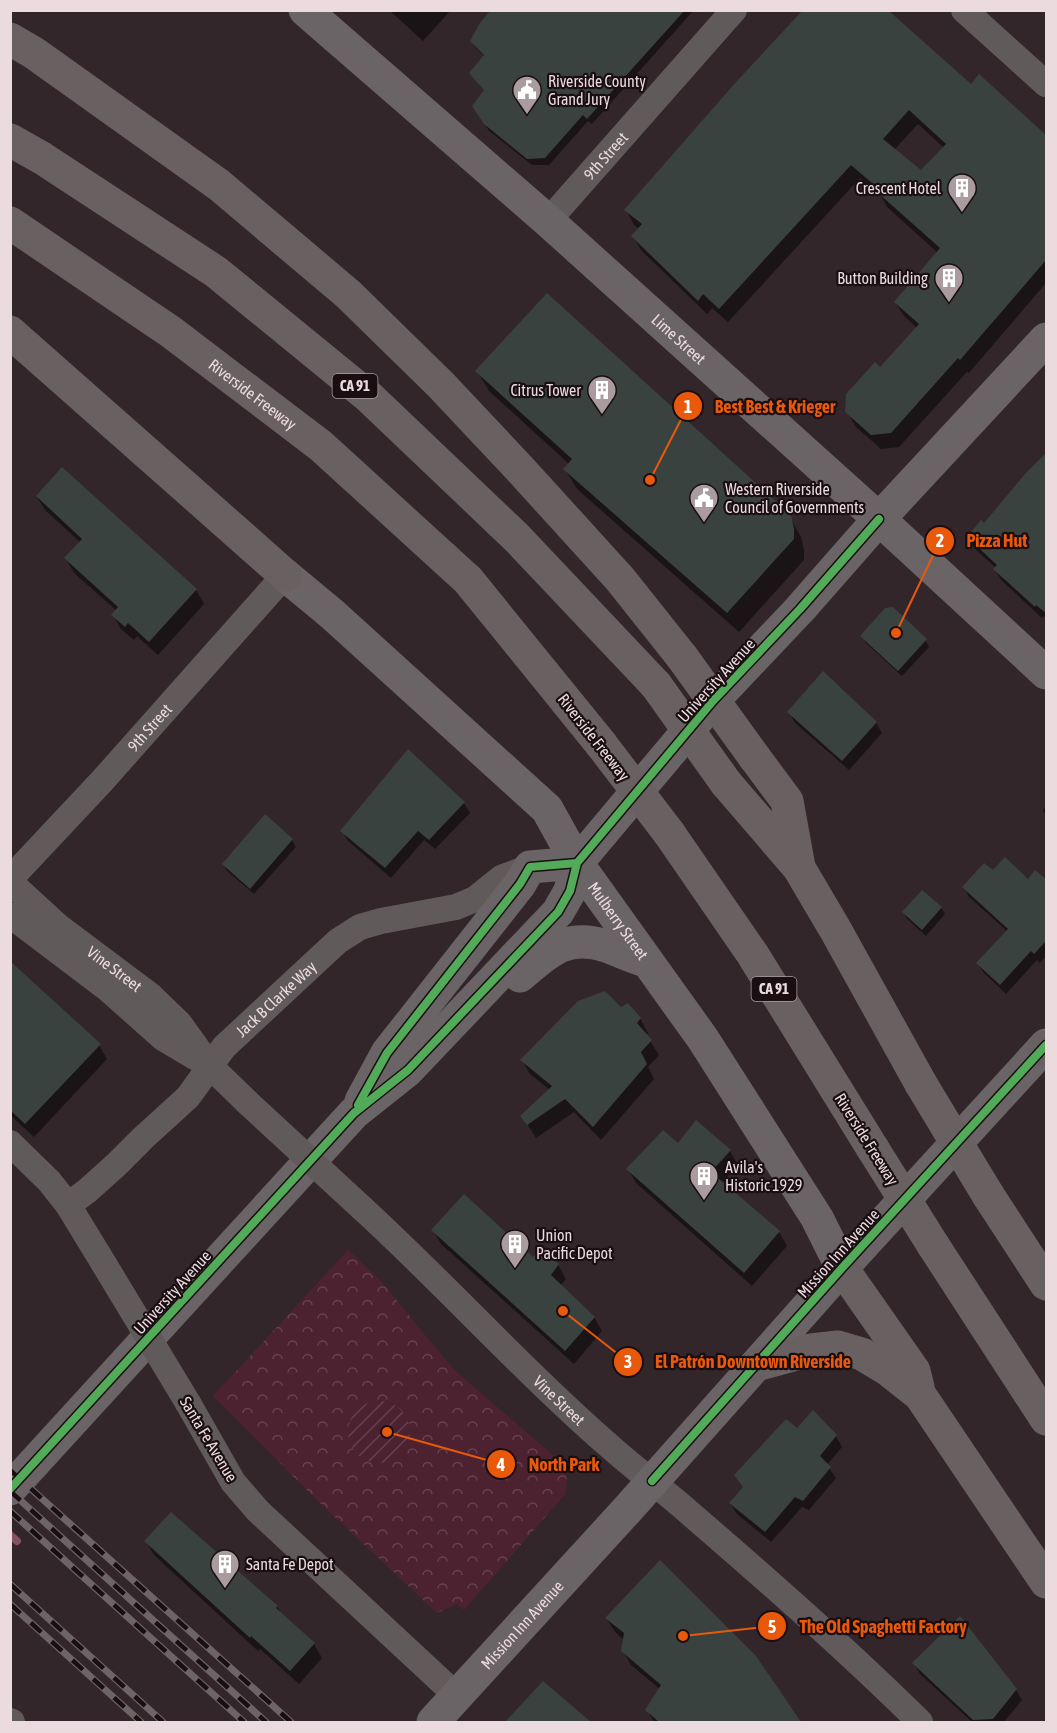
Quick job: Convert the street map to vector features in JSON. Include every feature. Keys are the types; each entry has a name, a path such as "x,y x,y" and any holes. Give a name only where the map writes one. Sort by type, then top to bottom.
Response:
{"highway":[{"path":"22,46 219,184 348,294 441,385 620,579 682,657 787,801 799,868"},
{"name":"CA 91","path":"10,140 42,158 216,272 360,390 517,538 656,686 726,783 799,868 921,1084 988,1195 1047,1284"},
{"name":"Riverside Freeway","path":"10,224 171,332 321,446 468,580 669,832 753,956 933,1245 1047,1419"},
{"path":"10,332 285,575"},
{"path":"842,1268 914,1371 920,1395"},
{"path":"756,1365 811,1350 838,1347 862,1354 887,1369 920,1395 1047,1582"}],"main road":[{"name":"Lime Street","path":"305,10 548,221 1047,673"},
{"name":"University Avenue","path":"10,1489 354,1113 408,1070 558,912 570,891 577,863 713,701 1047,339"},
{"name":"Mulberry Street","path":"285,575 332,614 547,809 577,863 703,1039 817,1218 842,1268"},
{"path":"530,867 577,863"},
{"name":"University Avenue","path":"354,1113 387,1053 520,884 530,867"},
{"path":"475,999 498,996 548,952 564,944 584,941 606,946 646,961"},
{"name":"Mission Inn Avenue","path":"433,1722 842,1268 1046,1048"}],"street":[{"name":"9th Street","path":"548,221 735,10"},
{"path":"964,10 1047,84"},
{"name":"9th Street","path":"10,881 285,575"},
{"name":"Jack B Clarke Way","path":"68,1205 101,1178 188,1097 224,1047 338,941 360,927 456,907 475,899 501,878 530,867"},
{"name":"Vine Street","path":"10,881 59,927 151,996 178,1023 210,1066 401,1244 511,1355 615,1451 864,1668 920,1722"},
{"name":"Vine Street","path":"10,915 109,990 163,1038 210,1066"},
{"name":"Santa Fe Avenue","path":"10,1143 49,1181 68,1205 233,1482 258,1511 456,1695"}],"green space":[{"path":"348,1250 380,1280 453,1369 567,1467 566,1493 464,1610 457,1604 437,1613 324,1507 213,1396"},
{"path":"379,1401 391,1403 401,1410 408,1420 410,1432 408,1444 401,1454 391,1461 379,1463 367,1461 357,1454 350,1444 348,1432 350,1420 357,1410 367,1403"}],"building":[{"path":"491,10 685,10 587,119 583,115 545,158 527,159 484,124 472,106 484,90 469,73 484,55 470,41 480,23"},
{"path":"803,10 888,10 971,84 979,74 1047,136 1047,259 960,360 958,358 891,433 871,435 845,412 846,394 875,362 880,367 919,324 894,302 940,248 877,192 879,189 851,165 719,309 703,294 698,301 631,236 642,224 624,210 737,81","holes":["909,110 946,144 921,170 883,139"]},
{"name":"Citrus Tower","path":"547,293 791,515 794,539 727,613 563,469 572,459 475,371"},
{"path":"1047,452 1047,614 1036,605 1035,607 993,569 997,565 967,537 981,520 984,523 1025,474"},
{"path":"62,467 197,589 149,642 128,623 125,627 111,615 118,607 64,558 82,539 36,496"},
{"path":"893,607 927,639 898,671 860,636 885,608"},
{"path":"823,671 877,722 842,761 787,712"},
{"path":"408,749 465,802 429,840 418,831 385,868 340,831"},
{"path":"265,814 293,839 250,889 222,864"},
{"path":"1005,857 1028,879 1035,870 1047,880 1047,940 1034,954 1031,951 1000,985 976,963 1008,929 962,887 984,863 993,870"},
{"path":"922,890 942,907 922,930 902,912"},
{"path":"10,961 101,1044 25,1124 10,1110"},
{"path":"605,991 621,1007 628,1003 641,1018 637,1023 652,1040 641,1052 647,1064 593,1127 565,1099 527,1125 520,1116 552,1086 520,1060 578,1001"},
{"name":"Avila's Historic 1929","path":"696,1120 731,1150 711,1172 780,1231 744,1273 626,1169 663,1130 678,1143"},
{"name":"Union Pacific Depot","path":"464,1194 533,1257 541,1249 559,1264 551,1275 595,1317 565,1351 431,1230"},
{"path":"813,1410 837,1435 820,1456 831,1467 803,1501 795,1497 765,1532 729,1503 743,1487 734,1475 786,1419 797,1428"},
{"name":"Santa Fe Depot","path":"171,1512 278,1606 276,1608 315,1643 290,1671 251,1636 250,1638 144,1541"},
{"path":"660,1560 756,1656 801,1722 659,1722 645,1710 661,1685 621,1651 624,1633 605,1618"},
{"path":"960,1616 1017,1689 993,1719 973,1720 912,1663"},
{"path":"543,1681 591,1722 505,1722"}],"waterway":[{"path":"10,1535 17,1541"}],"railway":[{"path":"10,1470 291,1722"},
{"path":"10,1491 266,1722"},
{"path":"10,1511 244,1722"},
{"path":"10,1584 163,1722"},
{"path":"10,1604 141,1722"}],"cycle path":[{"path":"10,1489 354,1113 408,1070 558,912 570,891 577,863 713,701 800,609 879,519"},
{"path":"358,1105 387,1053 520,884 530,867 577,863"},
{"path":"652,1481 842,1268 1046,1045"}],"place":[{"name":"Riverside County Grand Jury","path":"527,116"},
{"name":"Crescent Hotel","path":"962,214"},
{"name":"Button Building","path":"949,304"},
{"name":"Citrus Tower","path":"602,416"},
{"name":"Best Best & Krieger","path":"650,480"},
{"name":"Western Riverside Council of Governments","path":"704,524"},
{"name":"Pizza Hut","path":"896,633"},
{"name":"Avila's Historic 1929","path":"704,1202"},
{"name":"Union Pacific Depot","path":"515,1270"},
{"name":"El Patrón Downtown Riverside","path":"563,1311"},
{"name":"North Park","path":"387,1432"},
{"name":"Santa Fe Depot","path":"225,1590"},
{"name":"The Old Spaghetti Factory","path":"683,1636"}]}
